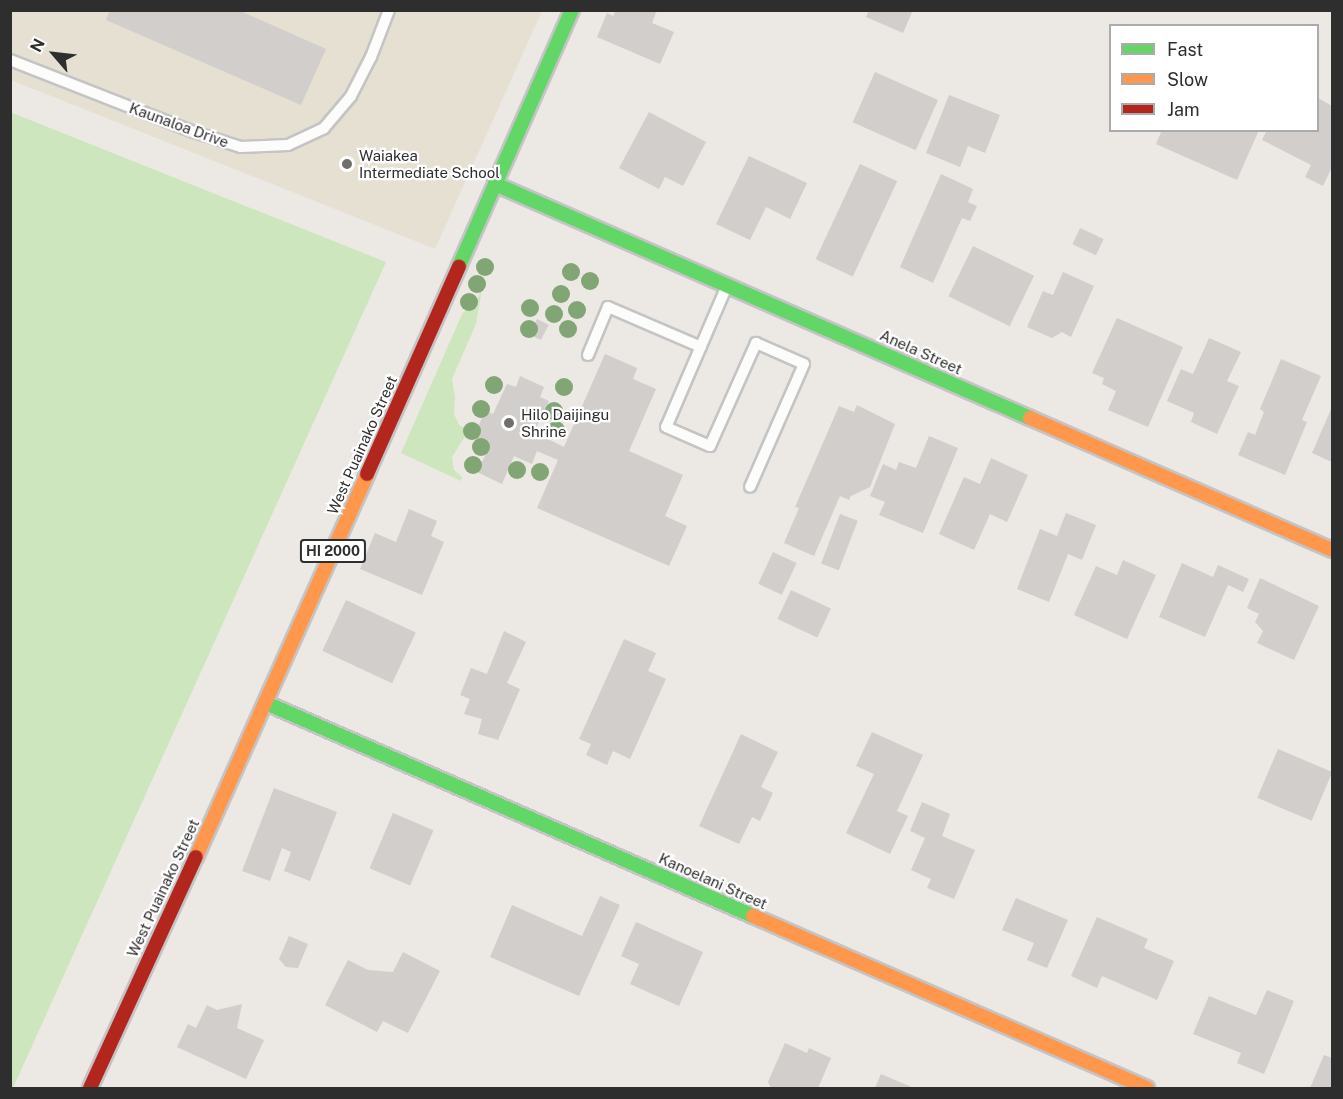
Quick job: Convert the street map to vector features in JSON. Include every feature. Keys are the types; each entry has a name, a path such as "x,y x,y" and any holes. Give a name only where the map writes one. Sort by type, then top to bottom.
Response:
{"main road":[{"name":"West Puainako Street","path":"90,1089 266,703 572,10"},
{"name":"Anela Street","path":"495,183 1332,550"},
{"name":"Kanoelani Street","path":"266,703 1147,1089"}],"lane":[{"name":"Kaunaloa Drive","path":"10,60 194,132 241,147 288,145 324,128 351,96 371,57 389,10"},
{"path":"728,285 666,427 710,446 756,343 804,364 750,488"},
{"path":"588,355 608,307 701,347"}],"shaded area":[{"name":"Waiakea Intermediate School","path":"10,11 542,11 435,249 11,80"}],"green space":[{"path":"10,112 386,262 13,1088 10,1088"},
{"path":"482,289 476,324 452,379 455,397 454,414 459,425 469,430 452,457 454,470 462,477 461,481 401,453 463,312 474,306"}],"building":[{"path":"110,10 238,10 326,49 301,105 106,20"},
{"path":"616,10 657,10 652,23 674,32 660,64 597,37 607,13 613,16"},
{"path":"869,10 913,10 903,33 866,17"},
{"path":"875,72 938,100 916,150 853,122"},
{"path":"949,95 1000,115 985,153 968,146 960,167 926,153"},
{"path":"1319,99 1332,106 1332,167 1323,186 1305,177 1311,165 1262,140 1266,132 1319,132"},
{"path":"649,112 706,142 683,186 665,177 659,189 619,168"},
{"path":"1161,132 1258,132 1237,180 1156,144"},
{"path":"749,156 807,183 790,219 766,207 750,240 716,224"},
{"path":"860,164 897,181 853,276 816,259"},
{"path":"941,174 973,189 968,202 977,206 970,221 962,218 933,283 900,267"},
{"path":"1080,228 1104,239 1096,255 1072,244"},
{"path":"973,246 1034,276 1010,326 948,296"},
{"path":"1063,272 1094,286 1071,337 1062,332 1052,338 1027,327 1043,291 1053,295"},
{"path":"1117,318 1183,347 1148,427 1108,410 1116,391 1102,384 1104,378 1092,373"},
{"path":"537,319 549,325 541,340 529,334"},
{"path":"1209,338 1241,352 1227,381 1239,386 1217,434 1191,422 1194,413 1167,401 1181,369 1193,374"},
{"path":"605,354 637,368 633,379 656,389 629,451 683,475 665,516 687,526 669,566 537,508 558,460 537,451 532,464 514,456 502,484 477,472 490,446 473,438 485,411 493,414 507,384 516,387 520,376 544,387 540,397 549,401 534,432 564,447"},
{"path":"1281,359 1321,376 1302,420 1307,422 1285,475 1238,455 1248,432 1255,435 1264,412 1260,409"},
{"path":"857,405 895,424 870,487 851,496 849,500 840,496 814,556 784,543 799,508 795,507 839,406 854,412"},
{"path":"1332,407 1332,462 1312,453"},
{"path":"929,436 958,448 923,533 879,515 885,502 870,496 883,464 896,470 899,462 916,468"},
{"path":"991,458 1028,475 1007,522 990,514 974,550 939,534 964,477 980,484"},
{"path":"409,509 437,521 431,536 444,542 422,595 360,569 375,533 396,542"},
{"path":"1066,513 1096,525 1082,560 1068,554 1049,602 1017,589 1040,529 1057,536"},
{"path":"840,514 858,521 839,570 821,563"},
{"path":"773,552 797,563 782,595 758,584"},
{"path":"1123,560 1156,575 1127,639 1074,615 1096,566 1117,575"},
{"path":"1182,563 1213,577 1218,565 1249,579 1243,592 1228,585 1205,637 1159,617"},
{"path":"1260,578 1319,606 1294,660 1257,643 1263,631 1255,622 1259,614 1247,608"},
{"path":"791,590 831,609 817,638 777,619"},
{"path":"346,600 416,633 392,683 322,651"},
{"path":"504,631 526,642 507,683 520,689 498,740 478,734 482,719 464,714 470,699 460,695 471,668 487,674"},
{"path":"624,639 656,653 648,671 666,679 630,759 613,751 607,765 586,755 591,744 579,739"},
{"path":"872,732 923,755 897,811 908,816 890,854 846,833 874,774 856,766"},
{"path":"741,734 778,752 761,787 773,793 760,821 752,817 739,844 699,826"},
{"path":"1278,749 1332,772 1312,821 1257,798"},
{"path":"274,788 337,812 310,881 284,871 291,852 282,848 270,881 242,871"},
{"path":"922,802 950,814 942,836 975,850 954,899 927,888 931,879 911,870 925,838 910,831"},
{"path":"393,813 434,830 410,885 370,868"},
{"path":"600,896 620,905 579,996 490,957 512,905 582,936"},
{"path":"1016,898 1068,920 1047,968 1027,960 1034,943 1002,930"},
{"path":"1097,917 1148,939 1144,948 1174,961 1157,1000 1102,976 1097,988 1071,976"},
{"path":"636,922 703,952 679,1006 630,984 639,964 621,956"},
{"path":"289,936 308,944 298,968 286,967 279,959"},
{"path":"403,952 440,971 408,1033 383,1021 377,1032 325,1005 348,960 368,970 393,972"},
{"path":"1267,990 1294,1001 1264,1074 1237,1063 1241,1053 1193,1034 1209,996 1256,1015"},
{"path":"242,1004 237,1028 264,1040 246,1079 177,1047 188,1024 196,1028 207,1005 217,1010"},
{"path":"785,1043 807,1053 809,1048 831,1058 818,1088 771,1088 768,1082"},
{"path":"1324,1055 1332,1058 1332,1088 1310,1088"},
{"path":"881,1074 914,1088 875,1088"}],"traffic: fast":[{"path":"459,266 572,10"},
{"path":"495,184 1030,418"},
{"path":"266,703 753,916"}],"traffic: slow":[{"path":"1030,418 1332,550"},
{"path":"196,857 367,474"},
{"path":"753,916 1147,1088"}],"traffic: jam":[{"path":"367,474 459,266"},
{"path":"90,1088 196,857"}],"place":[{"name":"Waiakea Intermediate School","path":"347,164"},
{"name":"Hilo Daijingu Shrine","path":"509,423"}]}
